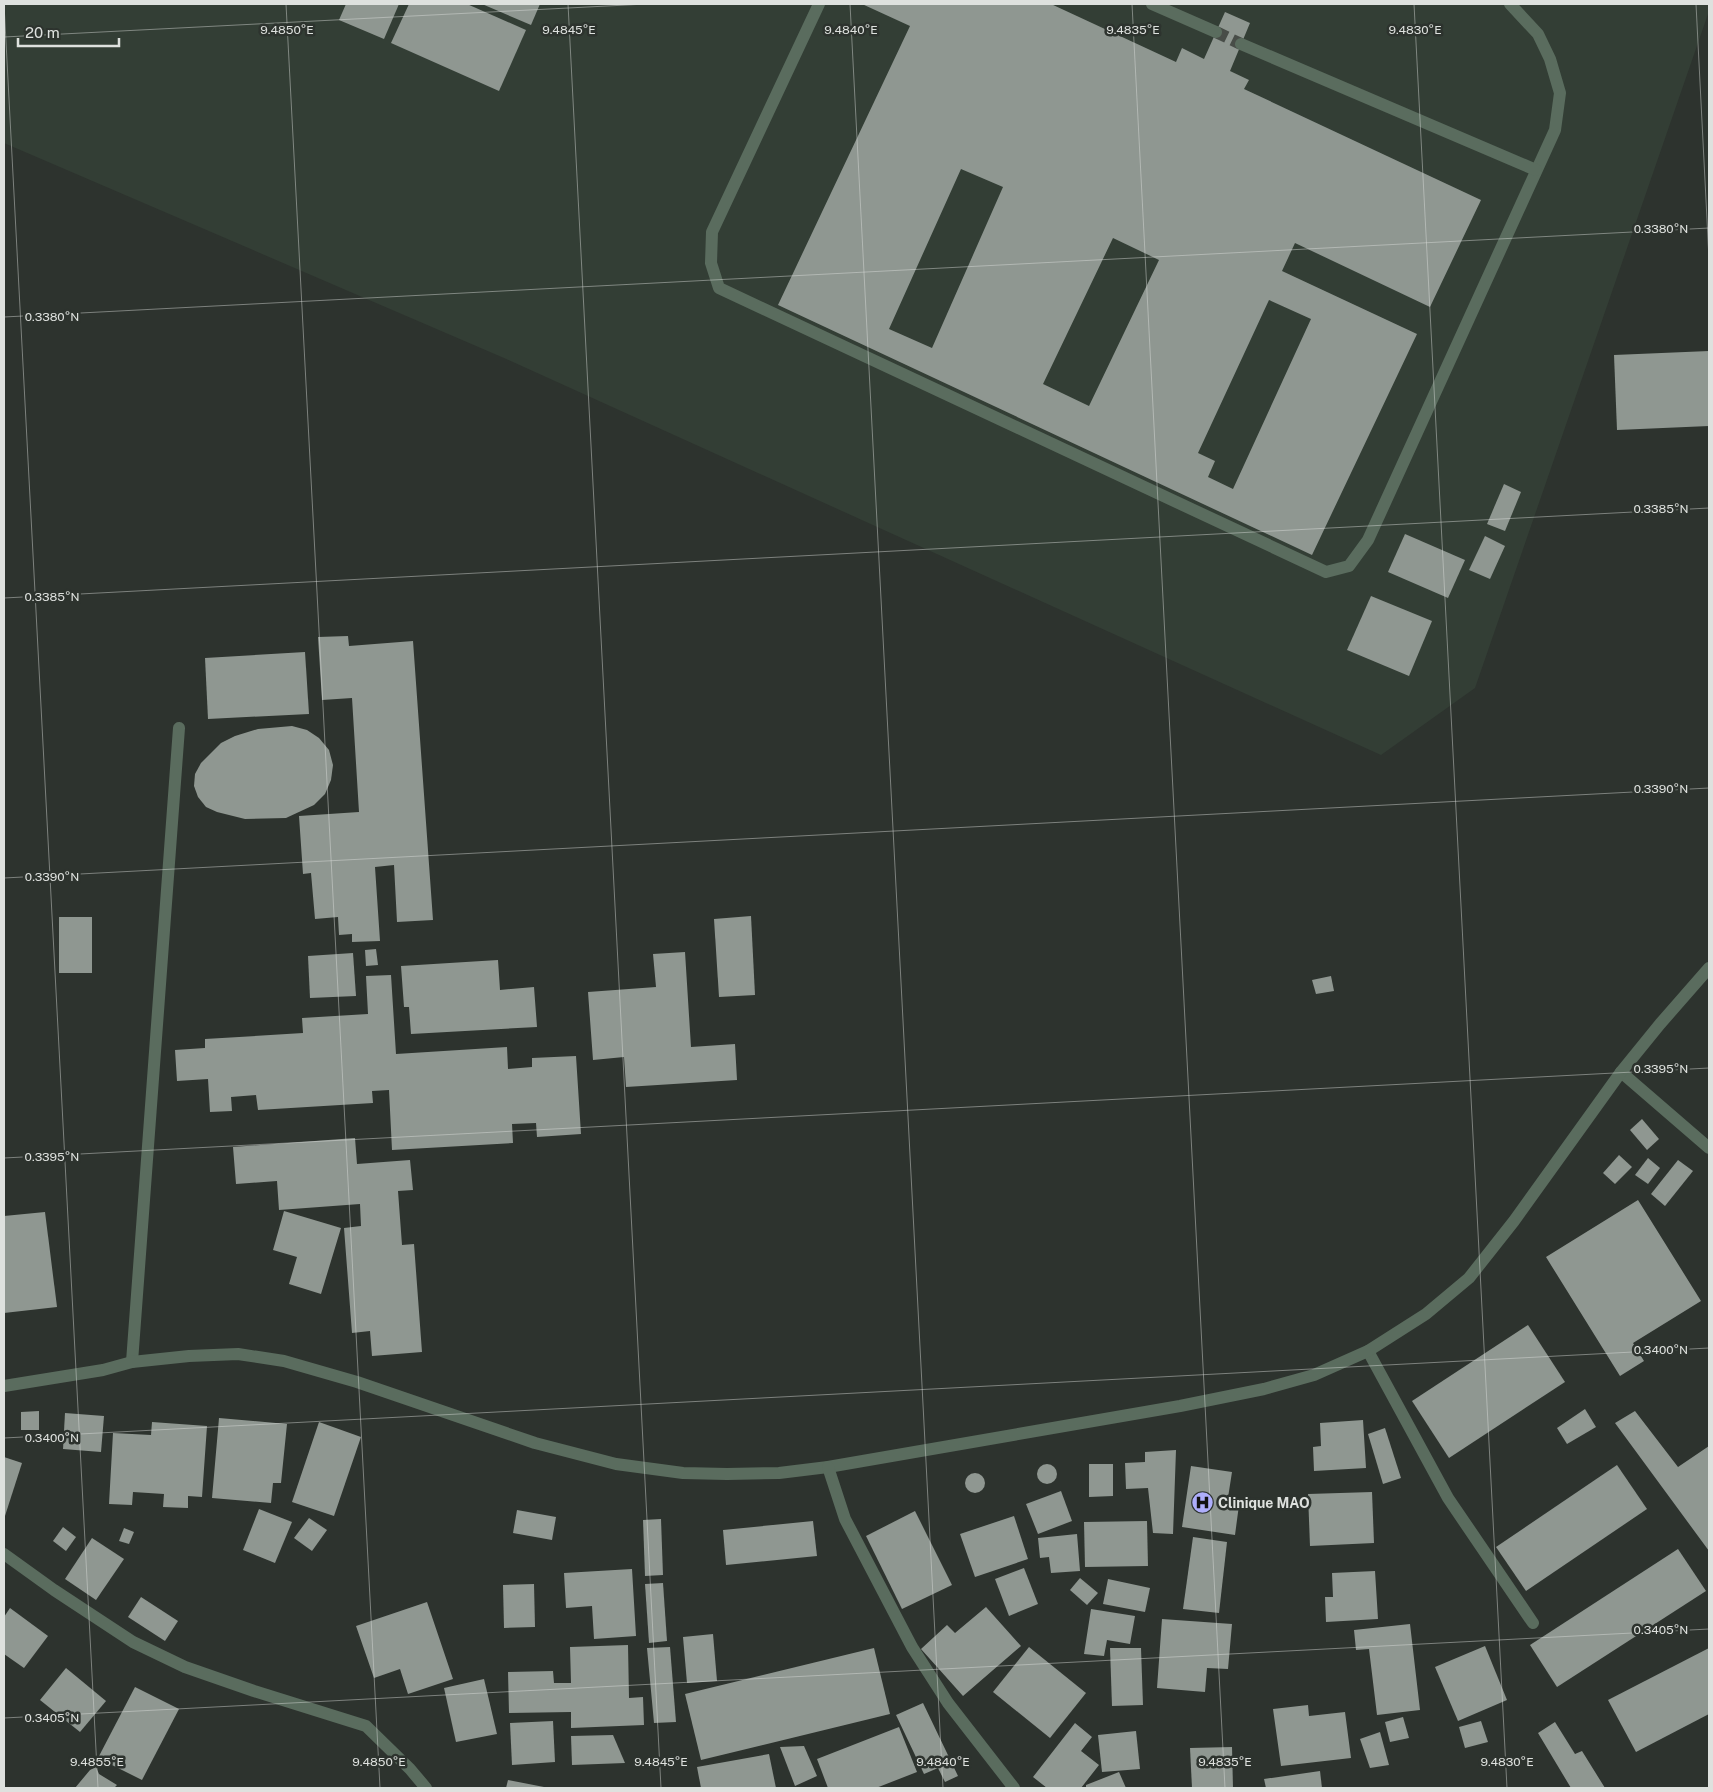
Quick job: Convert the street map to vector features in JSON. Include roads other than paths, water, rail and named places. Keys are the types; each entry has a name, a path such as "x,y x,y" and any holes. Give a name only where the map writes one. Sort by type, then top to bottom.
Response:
{"street":[{"path":"820,4 712,232 711,263 719,288 1326,572 1349,566 1368,540 1555,130 1560,92 1550,60 1538,34 1510,4"},
{"path":"1152,4 1216,32"},
{"path":"1241,44 1536,170"},
{"path":"132,1362 179,728"},
{"path":"4,1386 103,1370 132,1362 189,1356 238,1354 284,1361 385,1391 534,1443 616,1464 683,1473 718,1474 779,1473 828,1467 1171,1408 1264,1389 1314,1375 1368,1351 1426,1314 1469,1278 1514,1222 1621,1072 1709,968"},
{"path":"1621,1072 1709,1148"},
{"path":"1368,1351 1448,1498 1533,1623"},
{"path":"828,1467 845,1519 912,1647 948,1703 1014,1788"},
{"path":"4,1554 54,1590 133,1642 185,1667 366,1726 426,1788"}],"tunnel":[{"path":"1216,32 1241,44"}],"place":[{"name":"Clinique MAO","path":"1202,1503"}]}
